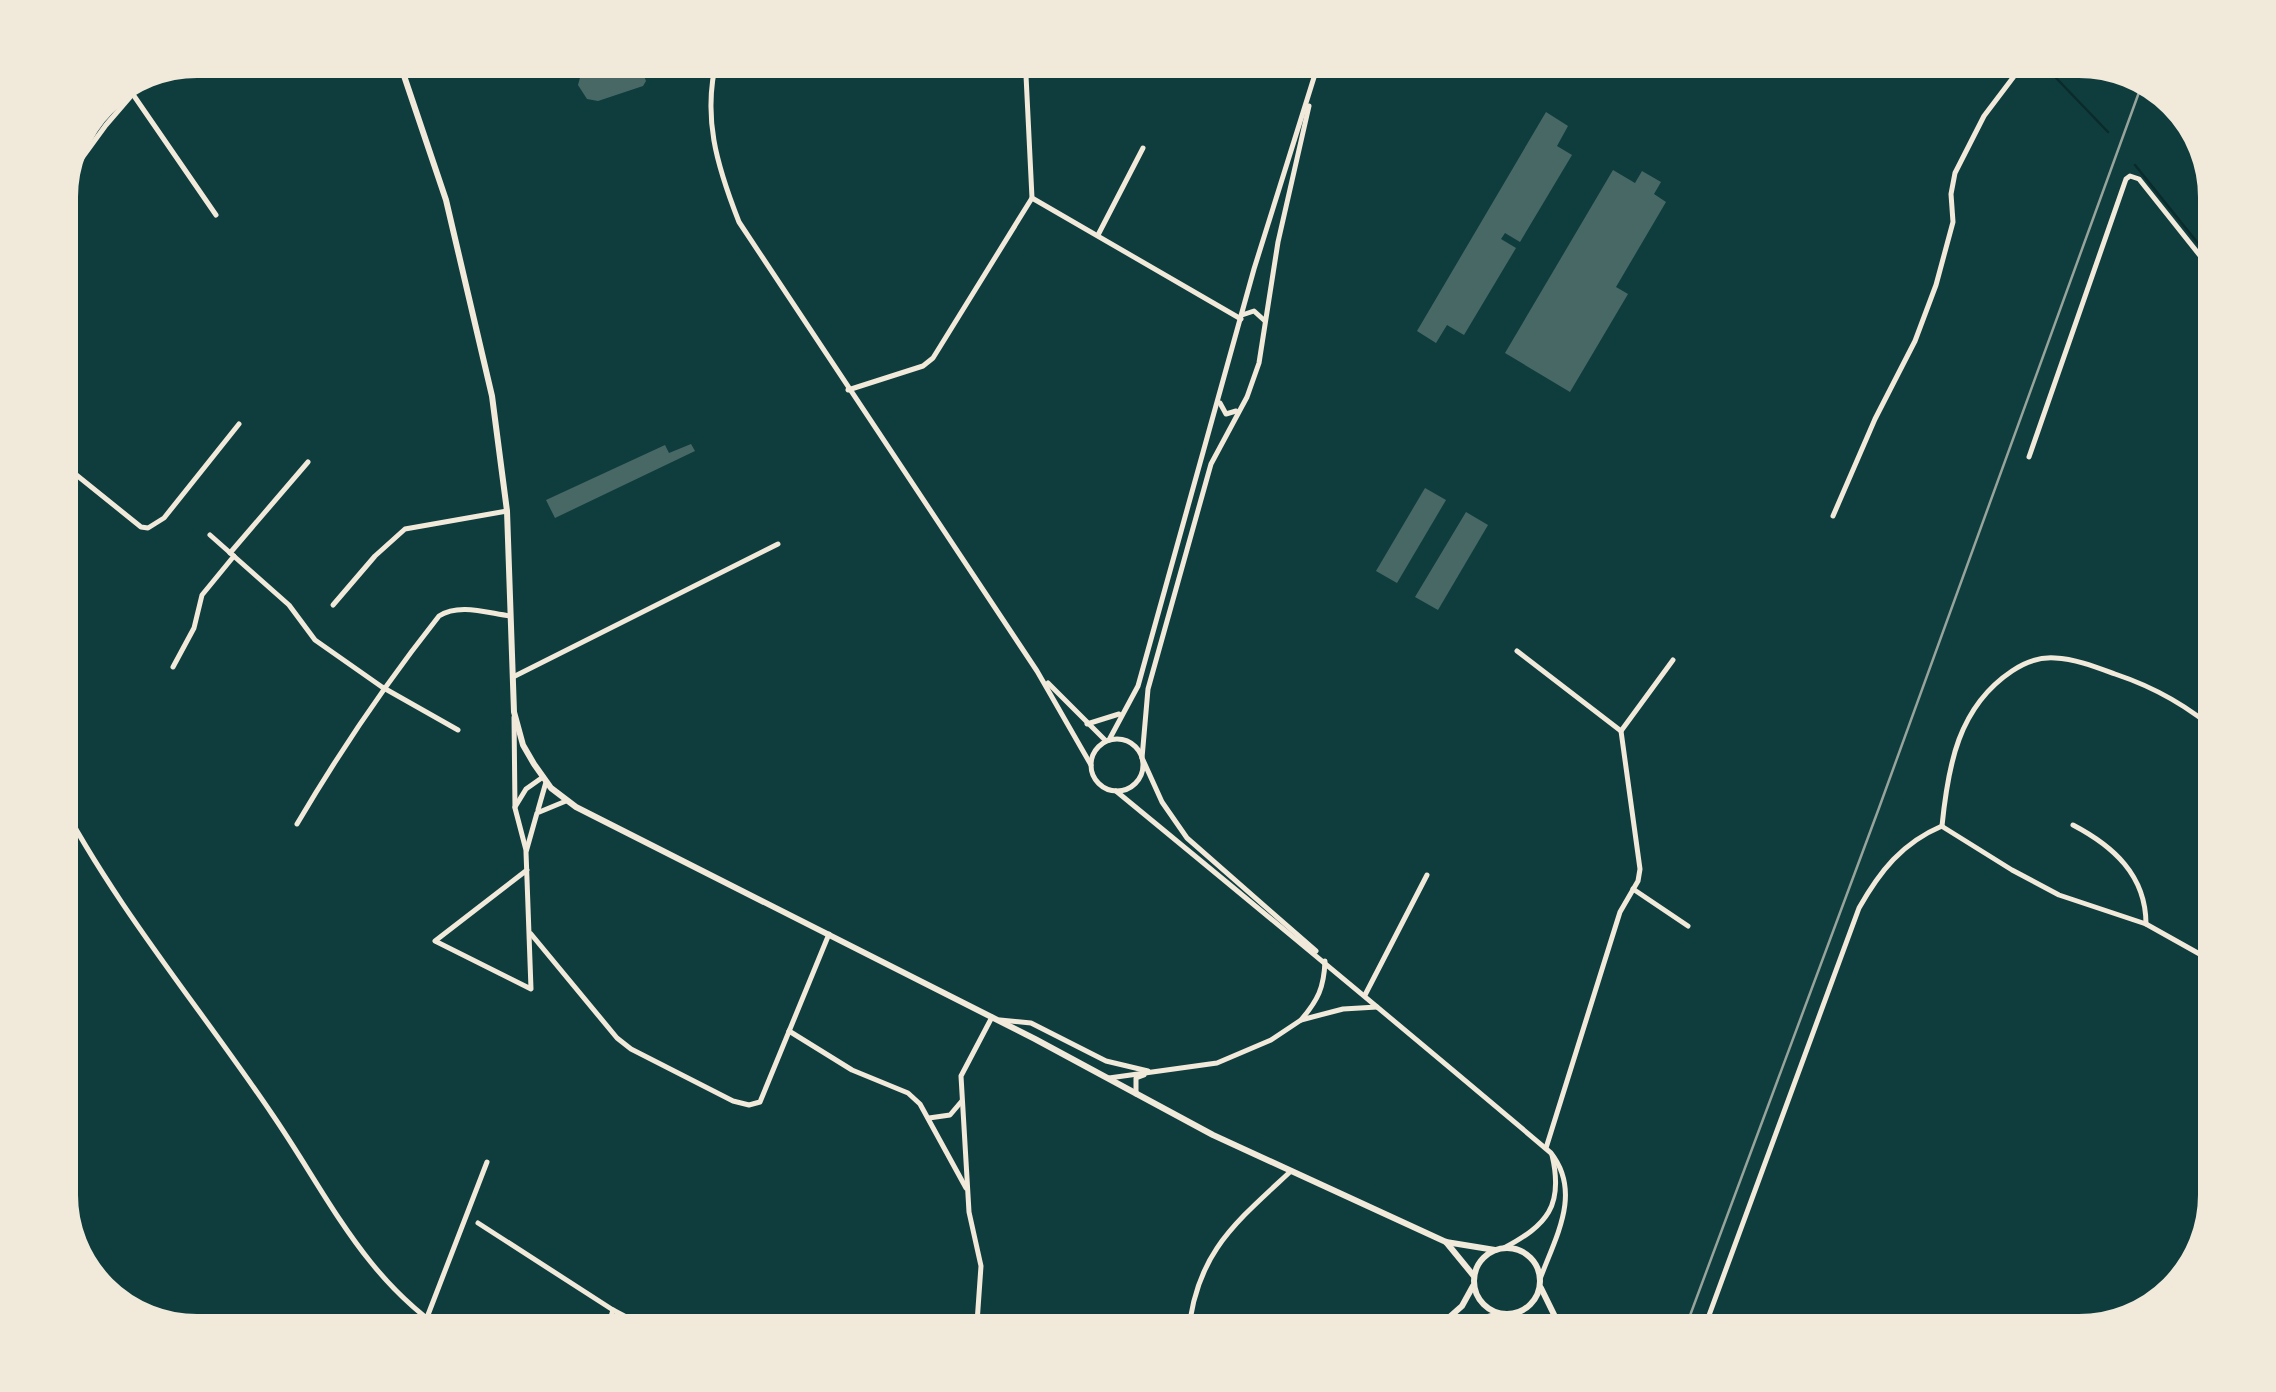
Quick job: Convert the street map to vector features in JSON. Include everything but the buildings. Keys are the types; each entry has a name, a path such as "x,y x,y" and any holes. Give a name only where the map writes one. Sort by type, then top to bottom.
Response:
{"street":[{"path":"404,72 446,200 492,396 506,511 515,808 526,852 531,990 435,941 526,870"},
{"path":"715,72 708,112 717,166 739,222 1037,671 1102,786 1116,791 1282,930 1325,961 1548,1150 1563,1168 1568,1195 1531,1304 1523,1310 1478,1320"},
{"path":"848,390 923,366 933,358 1032,198 1026,72"},
{"path":"1091,765 1095,751 1108,740 1138,686 1241,317 1317,72"},
{"path":"1116,791 1137,782 1143,759 1148,689 1194,521 1214,456 1256,372 1278,242 1317,72"},
{"path":"1834,516 1875,420 1915,341 1950,236 1956,173 1984,116 2016,72"},
{"path":"77,166 132,92 216,216"},
{"path":"1098,236 1143,148"},
{"path":"2029,457 2126,179 2139,179 2203,259"},
{"path":"1032,198 1241,317"},
{"path":"1241,317 1254,311 1267,324"},
{"path":"1220,396 1220,407 1226,414 1240,409"},
{"path":"73,471 141,527 148,528 164,518 240,424"},
{"path":"173,667 194,628 202,595 308,462"},
{"path":"333,606 374,556 405,529 506,511"},
{"path":"210,535 290,605 315,640 382,688 458,730"},
{"path":"513,677 778,544"},
{"path":"297,824 382,688 439,616 449,609 512,617"},
{"path":"1446,1320 1462,1306 1479,1263 1532,1233 1552,1209 1556,1172 1548,1150 1620,912 1640,869 1620,731 1517,651"},
{"path":"1942,826 1953,753 1978,700 1998,680 2038,659 2080,662 2145,684 2204,723"},
{"path":"1620,731 1673,660"},
{"path":"1037,671 1086,724 1108,740 1130,742 1143,759 1162,802 1187,838 1300,934 1325,961 1320,998 1302,1020"},
{"path":"514,712 524,745 545,779 566,801 1291,1171 1446,1242 1524,1252 1532,1259 1557,1320"},
{"path":"1086,724 1122,712"},
{"path":"515,808 526,790 545,779"},
{"path":"526,852 545,779"},
{"path":"538,813 566,801"},
{"path":"73,825 183,994 272,1113 357,1249 426,1320 487,1162"},
{"path":"2073,825 2104,841 2128,866 2146,902 2146,924"},
{"path":"1942,826 2059,895 2146,924 2204,956"},
{"path":"1707,1320 1859,908 1901,850 1942,826"},
{"path":"1366,995 1427,875"},
{"path":"1633,889 1688,926"},
{"path":"531,934 617,1038 631,1049 733,1101 749,1105 760,1102 829,934"},
{"path":"1108,1078 1217,1063 1271,1040 1302,1020 1343,1008 1380,1007"},
{"path":"995,1018 1030,1023 1106,1061 1151,1072"},
{"path":"977,1320 980,1266 969,1212 960,1076 995,1018"},
{"path":"789,1031 852,1070 908,1093 920,1104 969,1193"},
{"path":"1100,1073 1106,1061"},
{"path":"1136,1094 1136,1078 1151,1072"},
{"path":"928,1118 950,1116 962,1100"},
{"path":"1190,1320 1192,1301 1218,1242 1291,1171"},
{"path":"478,1223 632,1320"},
{"path":"1446,1242 1474,1280 1482,1303 1511,1320"},
{"path":"610,1320 613,1310"}],"waterway":[{"path":"2050,72 2108,132"},
{"path":"2135,165 2203,250"}],"railway":[{"path":"1688,1320 2140,89"}]}
